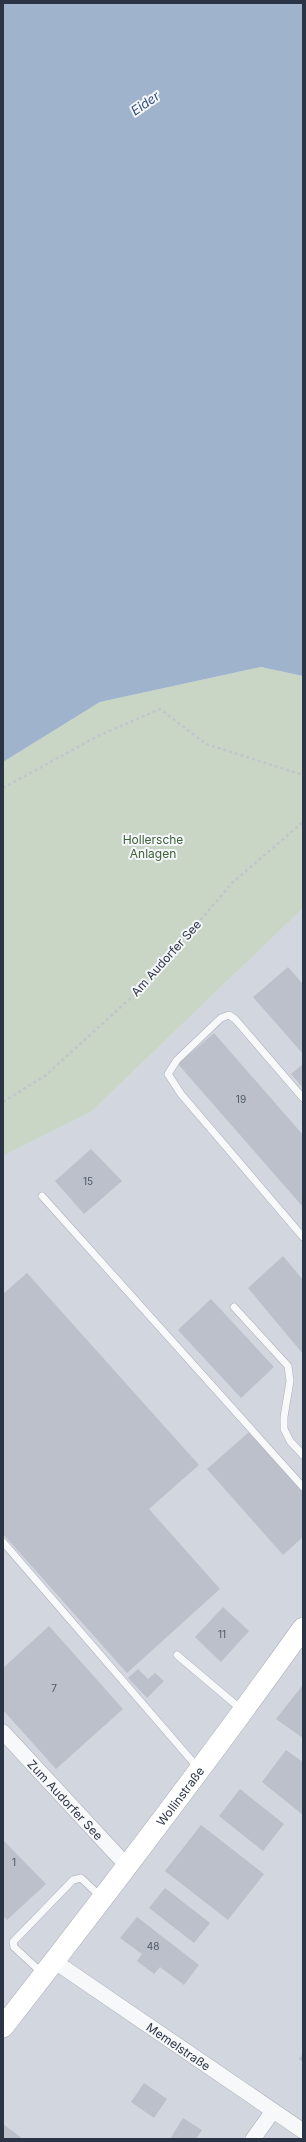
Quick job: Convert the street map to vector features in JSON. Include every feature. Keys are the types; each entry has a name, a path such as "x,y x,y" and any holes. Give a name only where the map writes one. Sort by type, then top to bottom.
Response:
{"street":[{"name":"Wollinstraße","path":"3,2027 128,1867 244,1712 303,1628"},
{"name":"Zum Audorfer See","path":"3,1732 128,1867"},
{"name":"Memelstraße","path":"49,1968 303,2131"},
{"path":"253,2139 273,2111"}],"lane":[{"path":"303,1098 235,1019 229,1015 221,1018 182,1054 171,1066 168,1074 181,1094 303,1237"},
{"path":"42,1196 303,1487"},
{"path":"234,1307 288,1366 290,1381 284,1417 284,1429 290,1441 303,1455"},
{"path":"3,1542 200,1770"},
{"path":"177,1655 244,1712"},
{"path":"49,1968 14,1947 13,1942 74,1880 81,1878 103,1899"}],"path":[{"path":"3,788 98,736 160,709 206,744 303,775"},
{"name":"Am Audorfer See","path":"3,1102 46,1075 146,984 232,883 303,822"}],"shaded area":[{"path":"303,908 303,2139 3,2139 3,1156 91,1112"}],"green space":[{"name":"Hollersche Anlagen","path":"261,667 303,676 303,908 91,1112 3,1156 3,762 100,702"}],"water":[{"name":"Eider","path":"3,3 303,3 303,676 261,667 100,702 3,762"}],"building":[{"path":"288,967 303,984 303,1054 253,997"},
{"path":"214,1033 303,1135 303,1207 178,1064"},
{"path":"303,1064 303,1088 291,1074"},
{"path":"91,1149 122,1181 84,1214 55,1181"},
{"path":"283,1256 303,1280 303,1354 248,1288"},
{"path":"27,1273 199,1465 149,1509 220,1589 127,1673 3,1534 3,1294"},
{"path":"211,1299 274,1367 241,1398 178,1330"},
{"path":"249,1432 303,1493 303,1537 283,1555 207,1469"},
{"path":"223,1607 249,1631 221,1662 195,1637"},
{"path":"49,1626 123,1709 56,1769 3,1710 3,1668"},
{"path":"138,1669 148,1679 155,1673 164,1681 147,1698 128,1678"},
{"path":"302,1686 303,1687 303,1738 276,1719"},
{"path":"286,1750 303,1762 303,1815 262,1782"},
{"path":"240,1789 284,1824 263,1851 219,1816"},
{"path":"201,1825 264,1874 228,1920 165,1871"},
{"path":"3,1840 46,1884 7,1920 3,1916"},
{"path":"165,1888 210,1923 194,1943 149,1908"},
{"path":"137,1917 199,1965 184,1985 160,1967 154,1974 137,1961 142,1954 120,1938"},
{"path":"303,2053 303,2062 299,2059"},
{"path":"144,2083 167,2099 154,2118 131,2102"},
{"path":"183,2118 202,2130 196,2139 170,2139"},
{"path":"3,2124 23,2139 3,2139"}]}
